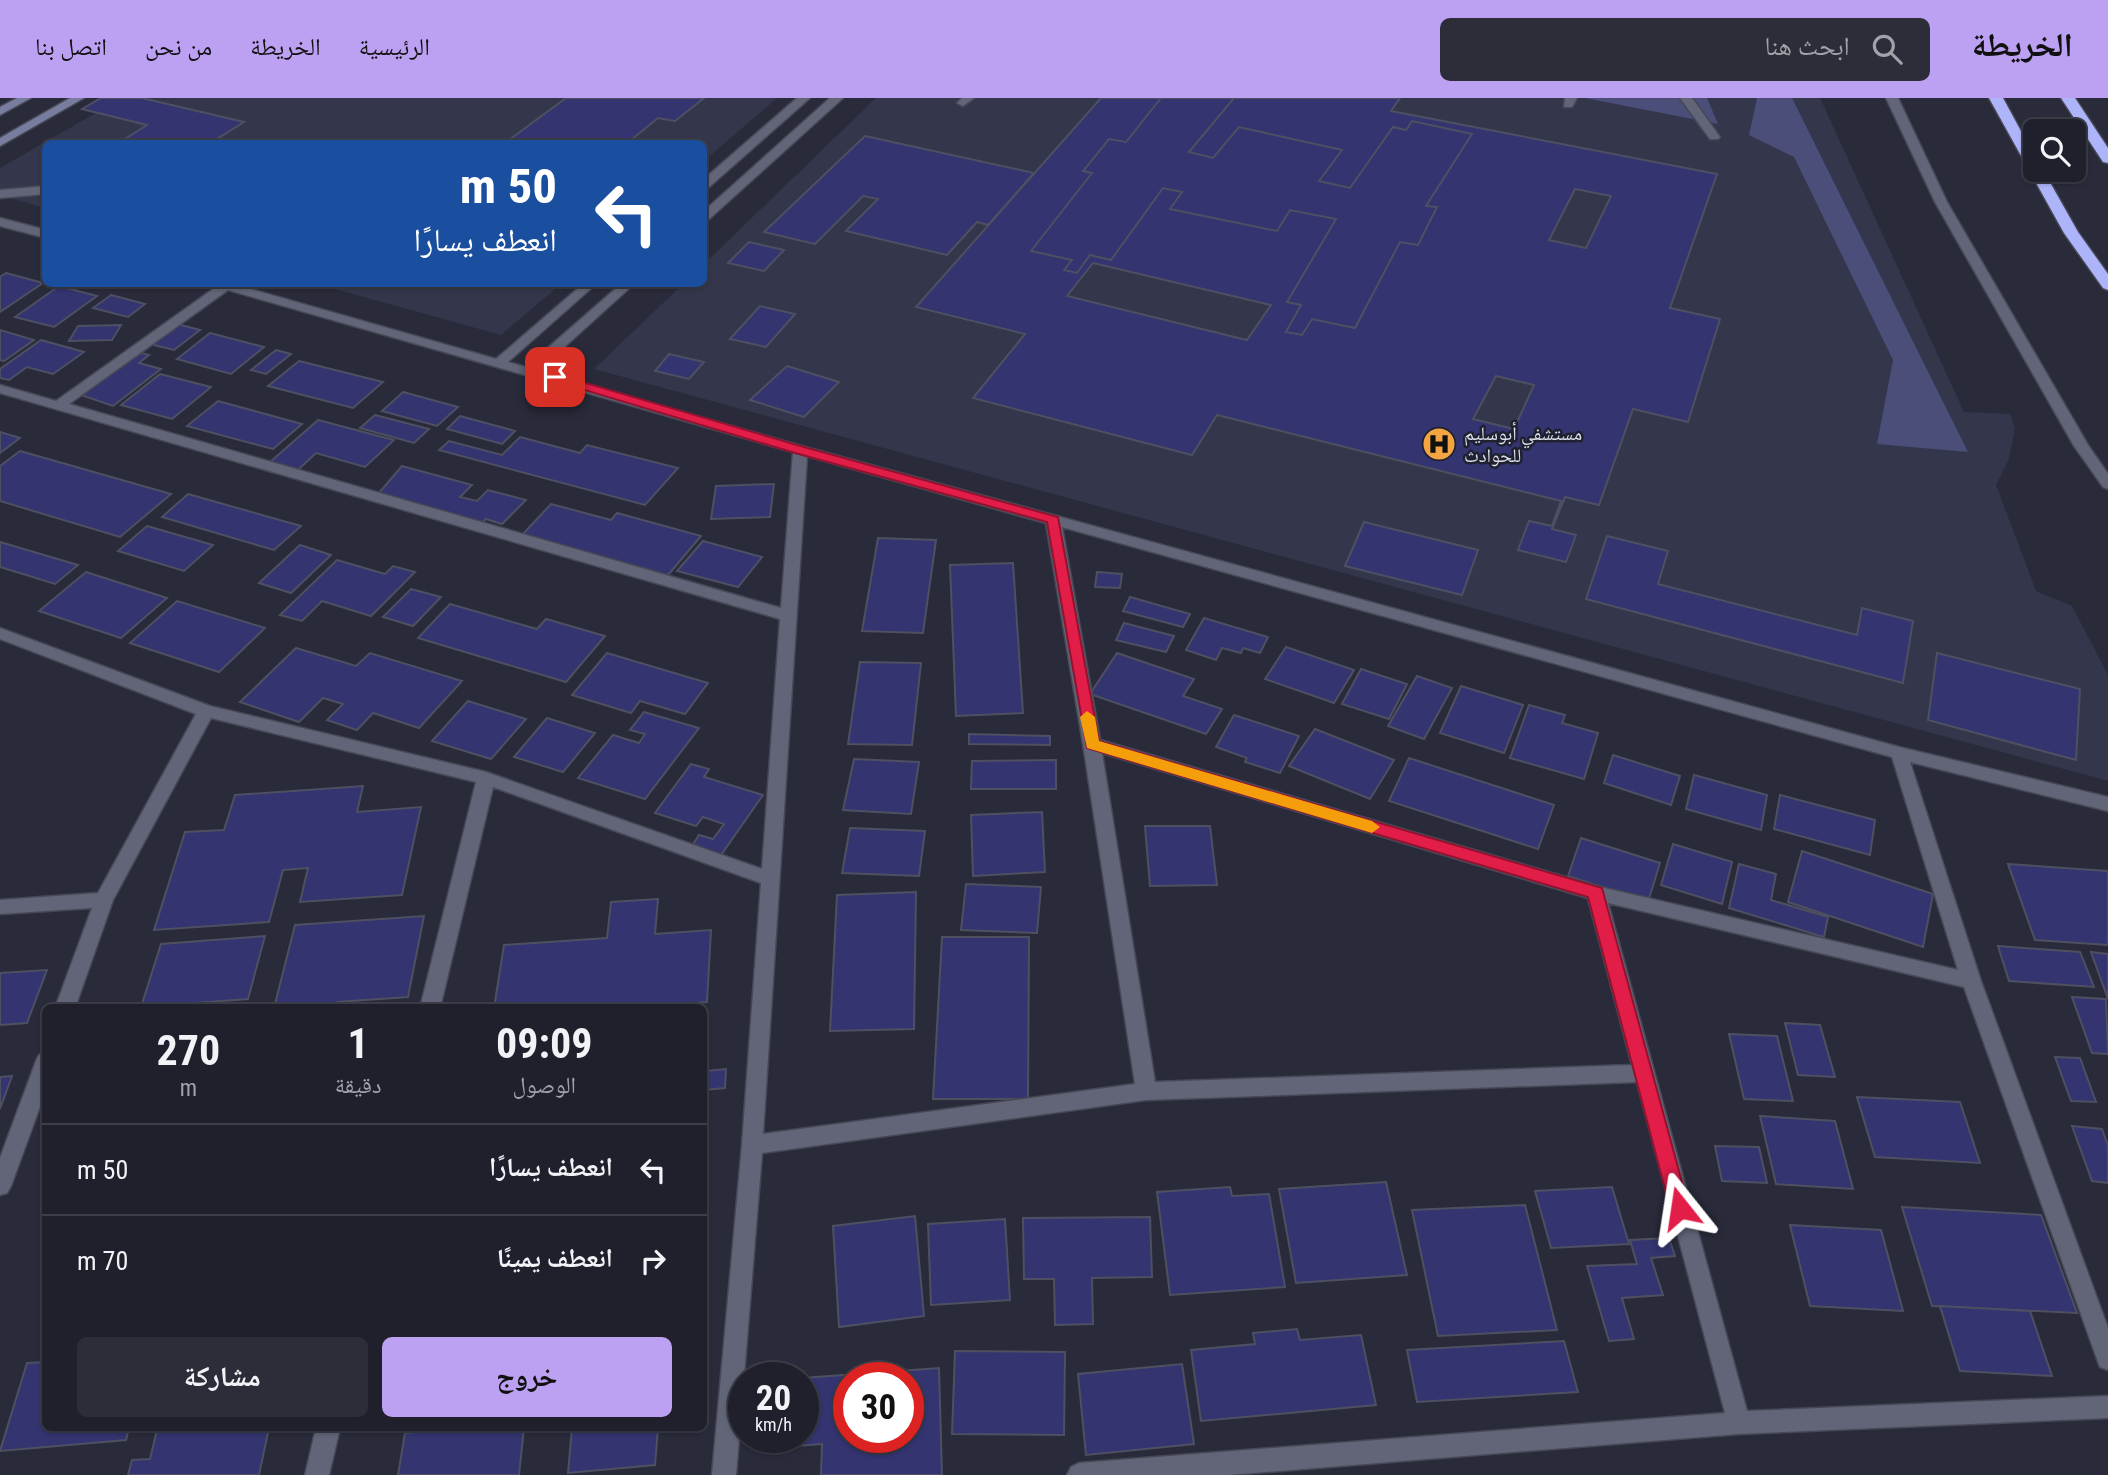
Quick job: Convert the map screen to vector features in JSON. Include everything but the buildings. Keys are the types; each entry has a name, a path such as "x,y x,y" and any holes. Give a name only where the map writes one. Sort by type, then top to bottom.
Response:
{"highway":[{"path":"1996,98 2023,147"},
{"path":"2068,98 2108,158"},
{"path":"2084,98 2108,158"},
{"path":"2042,182 2071,233 2108,285"}],"street":[{"path":"0,112 25,98"},
{"path":"0,143 78,98"},
{"path":"707,182 804,98"},
{"path":"707,213 837,98"},
{"path":"1686,98 1714,136"},
{"path":"1892,98 1941,202 2081,446 2108,484"},
{"path":"0,194 42,190"},
{"path":"0,222 42,233"},
{"path":"57,406 220,287"},
{"path":"235,287 531,370 800,450 1899,753 2108,804"},
{"path":"500,362 587,287"},
{"path":"531,370 625,287"},
{"path":"0,388 789,616"},
{"path":"724,1475 752,1145 800,450"},
{"path":"1054,520 1146,1091"},
{"path":"0,633 206,711 486,778 769,879"},
{"path":"66,1004 104,900 206,711"},
{"path":"1092,744 1596,893 1971,981"},
{"path":"1899,753 1971,981 2108,1359"},
{"path":"431,1004 486,778"},
{"path":"1596,893 1642,1073 1740,1423"},
{"path":"0,907 104,900"},
{"path":"1,1183 42,1072"},
{"path":"752,1145 1146,1091 1642,1073"},
{"path":"1079,1475 1740,1423 2108,1407"},
{"path":"317,1475 327,1431"}],"shaded area":[{"path":"122,98 777,98 707,158 707,140 49,140"},
{"name":"مستشفي أبوسليم للحوادث","path":"876,98 1820,98 1964,412 2010,414 2015,428 2009,459 1996,485 2036,591 2072,606 2108,675 2108,781 594,369 680,287 707,287 707,261"},
{"path":"1585,98 1707,98 1718,124"},
{"path":"1757,98 1792,98 1968,452 1877,444 1893,360 1794,157 1749,135"},
{"path":"42,144 42,207 0,195 0,168"},
{"path":"328,287 557,287 501,335"}],"slow traffic":[{"path":"1087,717 1092,744 1372,827"}],"place":[{"name":"مستشفي أبوسليم للحوادث","path":"1439,444"}],"route":[{"path":"555,377 800,450 1054,520 1092,744 1596,893 1680,1208"}]}
